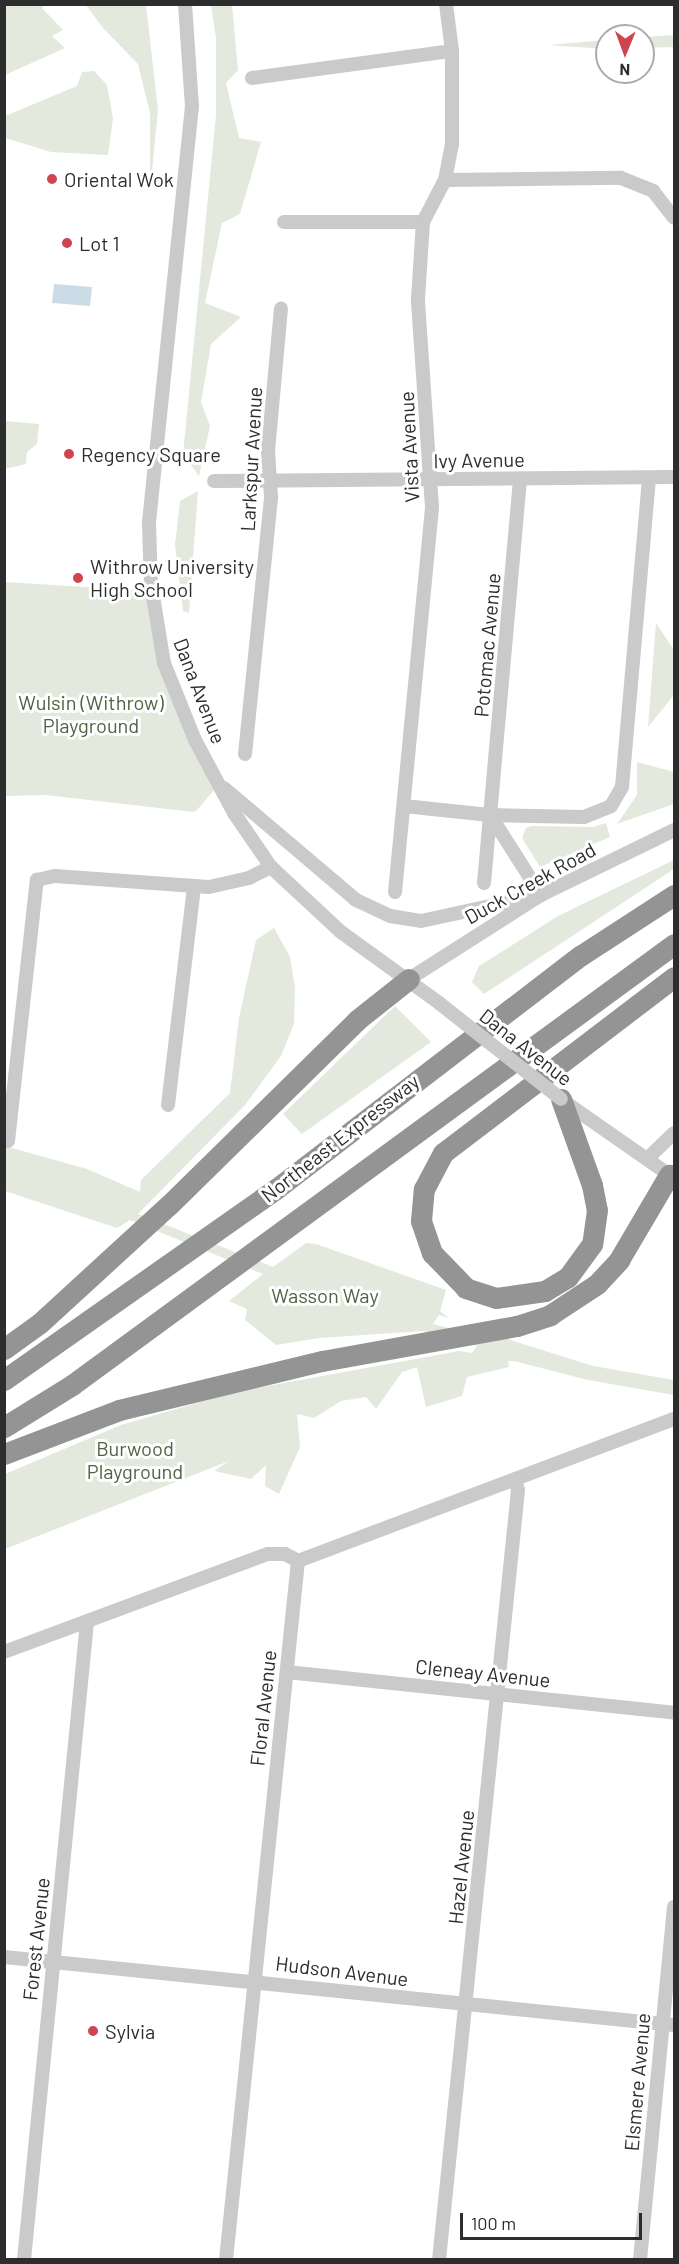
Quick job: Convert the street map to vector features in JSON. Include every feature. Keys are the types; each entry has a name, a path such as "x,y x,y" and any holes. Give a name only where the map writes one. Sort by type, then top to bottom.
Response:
{"highway":[{"name":"Northeast Expressway","path":"4,1380 276,1189 580,956 675,895"},
{"name":"Northeast Expressway","path":"4,1427 72,1385 675,944"},
{"path":"561,1099 592,1185 597,1210 592,1244 568,1277 545,1291 496,1298 466,1288 432,1253 421,1221 424,1189 438,1161 464,1135 675,977"},
{"path":"4,1349 64,1302 169,1205 357,1020 409,979"},
{"path":"4,1454 81,1421 119,1410 322,1361 517,1326 550,1315 597,1284 619,1260 673,1173"}],"street":[{"name":"Dana Avenue","path":"185,4 192,106 150,492 150,557 164,663 195,740 234,813 271,867 341,932 409,979 561,1099 647,1159 673,1173"},
{"name":"Vista Avenue","path":"395,892 432,481 418,299 423,222 444,180 454,112 452,51 446,4"},
{"path":"252,78 452,51"},
{"path":"444,180 621,178 653,191 675,218"},
{"path":"284,222 423,222"},
{"name":"Larkspur Avenue","path":"245,754 240,726 270,481 268,451 281,309"},
{"name":"Ivy Avenue","path":"214,481 432,481 674,477"},
{"path":"404,806 490,815 585,817 611,806 622,787 649,478"},
{"name":"Potomac Avenue","path":"483,883 520,479"},
{"path":"219,784 281,833 329,880 356,900 390,916 430,920 541,895 490,815"},
{"name":"Duck Creek Road","path":"409,979 541,895 675,830"},
{"path":"8,1141 37,880 42,877 194,887 235,882 271,867"},
{"path":"168,1105 194,887"},
{"path":"647,1159 675,1133"},
{"path":"4,1652 268,1554 285,1554 298,1561 675,1419"},
{"name":"Hazel Avenue","path":"439,2259 467,2006 518,1490 515,1479"},
{"name":"Floral Avenue","path":"226,2259 252,1981 298,1561"},
{"name":"Forest Avenue","path":"24,2259 87,1622"},
{"name":"Cleneay Avenue","path":"286,1672 675,1713"},
{"name":"Elsmere Avenue","path":"640,2259 668,2025 675,1907"},
{"name":"Hudson Avenue","path":"4,1957 668,2025"}],"green space":[{"path":"4,5 45,5 42,8 63,30 52,36 65,48 5,75"},
{"path":"86,5 146,5 158,110 150,191 150,113 138,64 103,28"},
{"path":"211,5 232,5 238,70 226,83 239,138 261,142 240,214 222,223 205,303 241,317 211,344 201,402 210,426 199,476 183,455 216,115 216,38"},
{"path":"674,35 674,47 655,48 655,36"},
{"path":"595,41 595,48 548,45"},
{"path":"94,71 107,85 113,118 108,155 51,152 5,138 5,116 77,86 82,72"},
{"path":"5,421 39,424 37,444 27,452 26,464 5,469"},
{"path":"198,491 189,613 183,611 175,545 180,501"},
{"name":"Wulsin (Withrow) Playground","path":"4,582 152,591 156,626 219,784 197,810 194,812 45,795 5,796"},
{"path":"656,623 674,650 674,695 648,727"},
{"path":"637,762 674,772 674,804 617,824 637,795"},
{"path":"606,823 610,837 540,867 522,838 526,828 531,826 593,827"},
{"path":"674,860 674,869 484,994 472,982 479,966 558,916"},
{"path":"274,928 290,957 295,988 294,1024 281,1056 245,1105 138,1214 273,1267 306,1243 316,1244 446,1290 440,1311 449,1318 439,1315 433,1324 489,1339 501,1337 593,1366 674,1380 674,1395 588,1380 508,1361 509,1367 467,1377 462,1396 426,1407 417,1367 402,1372 376,1409 366,1397 341,1401 314,1418 297,1414 300,1447 279,1494 265,1486 266,1465 251,1479 214,1471 229,1461 5,1549 5,1474 121,1425 235,1392 459,1351 472,1353 477,1346 423,1331 319,1338 276,1345 245,1320 247,1309 229,1301 263,1274 130,1220 117,1228 5,1191 5,1146 87,1169 140,1192 141,1180 230,1093 239,1018 256,940"},
{"path":"395,1006 431,1042 302,1134 283,1114"}],"shaded area":[{"path":"54,284 92,287 90,306 52,303"}],"place":[{"name":"Oriental Wok","path":"52,179"},
{"name":"Lot 1","path":"67,243"},
{"name":"Regency Square","path":"69,454"},
{"name":"Withrow University High School","path":"78,578"},
{"name":"Sylvia","path":"93,2031"}],"park label":[{"name":"Wasson Way","path":"325,1295"},
{"name":"Burwood Playground","path":"135,1460"}]}
